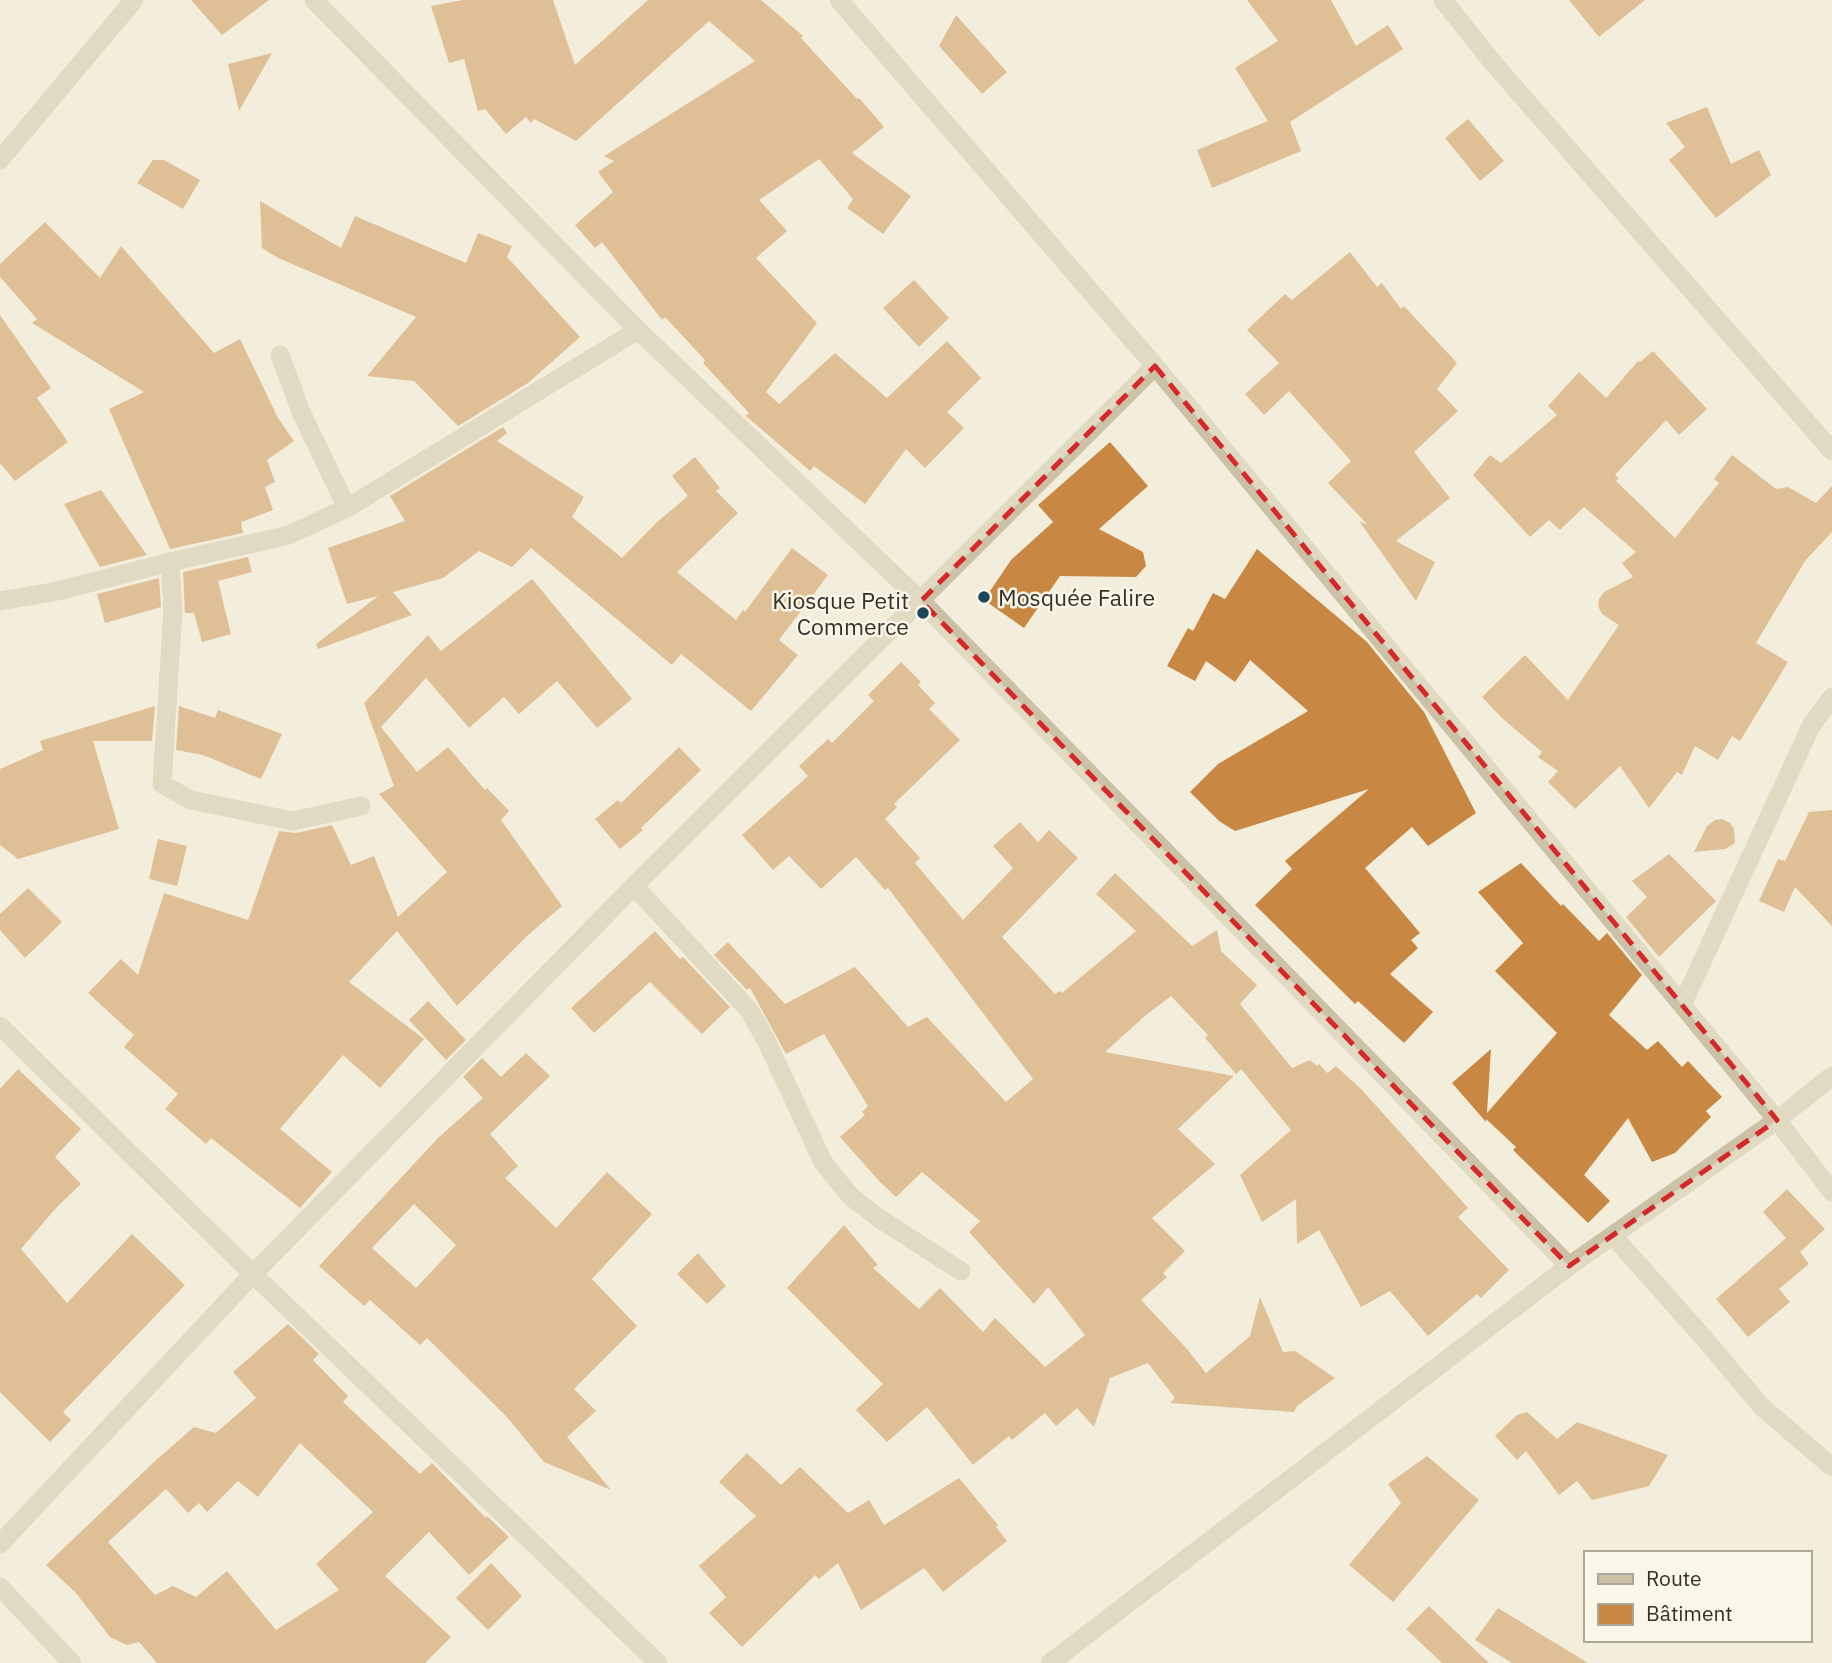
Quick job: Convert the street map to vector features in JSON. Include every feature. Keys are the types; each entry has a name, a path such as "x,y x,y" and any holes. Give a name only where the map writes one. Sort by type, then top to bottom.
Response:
{"street":[{"path":"0,160 134,0"},
{"path":"839,0 1154,366 1777,1120 1832,1192"},
{"path":"1443,0 1494,64 1832,451"},
{"path":"322,1 638,330 921,601 1569,1266"},
{"path":"0,601 58,591 289,535 347,508 638,330"},
{"path":"280,355 301,412 347,508"},
{"path":"0,1544 253,1274 634,886 1154,366"},
{"path":"170,562 173,610 162,784 191,800 293,821 360,806"},
{"path":"1682,1005 1811,726 1832,697"},
{"path":"634,886 749,1010 766,1040 823,1162 850,1196 880,1219 961,1271"},
{"path":"0,1026 253,1274 658,1663"},
{"path":"1050,1663 1569,1266 1777,1120 1832,1076"},
{"path":"1613,1236 1762,1407 1832,1467"},
{"path":"0,1587 72,1663"}],"highlighted area":[{"path":"1155,366 1777,1120 1569,1266 921,601"}],"building":[{"path":"191,0 269,0 222,35"},
{"path":"463,0 553,0 575,65 648,0 761,0 803,36 801,38 884,127 852,153 911,196 883,234 847,208 853,199 819,159 759,200 787,231 756,258 817,323 766,392 779,404 835,353 887,398 947,341 981,378 947,412 964,428 925,468 906,449 865,504 814,466 810,471 745,416 749,413 665,317 662,320 602,242 595,248 575,225 613,192 598,172 614,161 604,156 755,61 709,21 576,141 534,119 531,123 526,117 506,134 485,109 478,111 464,59 449,63 431,6"},
{"path":"1247,0 1331,0 1356,46 1388,25 1403,49 1290,122 1301,151 1212,188 1197,150 1268,121 1235,68 1278,41"},
{"path":"1569,0 1645,0 1599,37"},
{"path":"956,15 1007,72 982,94 939,46"},
{"path":"272,53 239,111 228,64"},
{"path":"1707,107 1731,164 1759,150 1771,175 1716,218 1669,160 1685,147 1666,123"},
{"path":"1468,119 1504,161 1480,181 1445,138"},
{"path":"153,160 164,160 200,180 183,209 137,183"},
{"path":"260,201 341,248 355,216 466,263 478,233 512,246 507,257 580,337 528,383 458,426 414,381 367,376 416,317 278,258 262,248"},
{"path":"45,222 100,278 121,246 214,353 240,339 278,418 294,441 267,460 275,482 265,487 273,510 241,522 243,533 170,549 109,409 144,392 32,323 37,319 0,277 0,264"},
{"path":"1350,252 1377,287 1382,283 1401,309 1404,306 1457,363 1437,389 1458,411 1414,452 1450,498 1396,541 1435,562 1416,601 1359,521 1368,525 1328,483 1351,461 1289,391 1264,415 1245,394 1279,363 1247,330 1285,294 1292,300"},
{"path":"914,280 949,318 919,347 883,308"},
{"path":"0,315 51,388 37,398 68,442 15,481 0,463"},
{"path":"1653,351 1707,409 1679,435 1666,420 1615,475 1619,478 1616,481 1675,538 1719,483 1714,479 1732,455 1776,489 1788,487 1816,503 1832,486 1832,532 1805,561 1756,643 1788,662 1740,741 1732,736 1718,760 1695,746 1682,775 1677,772 1649,808 1620,766 1575,809 1548,782 1558,771 1538,757 1542,752 1482,697 1525,655 1568,700 1619,625 1602,614 1598,606 1599,599 1604,592 1633,577 1622,563 1636,552 1584,507 1560,530 1549,520 1530,537 1473,475 1490,455 1501,463 1557,415 1548,406 1579,372 1606,398 1638,361"},
{"path":"503,427 507,433 497,441 584,497 572,517 622,558 656,523 688,496 672,476 695,457 720,488 716,491 738,513 677,572 736,620 743,610 745,612 792,548 828,575 779,640 798,655 751,711 681,654 672,665 531,548 512,567 479,551 443,578 393,592 412,615 318,649 316,644 378,596 347,604 328,548 405,521 390,496"},
{"path":"1110,442 1148,486 1099,529 1143,552 1146,566 1136,577 1060,576 1024,628 984,600 1011,560 1053,522 1038,505"},
{"path":"101,490 147,555 100,567 64,504"},
{"path":"1257,549 1367,642 1424,712 1476,813 1428,846 1412,827 1365,868 1420,933 1411,940 1418,948 1390,974 1433,1012 1404,1043 1358,1001 1355,1004 1255,905 1292,869 1285,861 1369,789 1235,831 1219,821 1190,792 1218,764 1308,711 1250,660 1235,682 1206,661 1195,681 1167,666 1188,628 1193,631 1213,593 1225,599"},
{"path":"248,557 252,572 218,581 231,634 202,642 194,613 185,613 183,572"},
{"path":"159,578 161,607 105,623 97,594"},
{"path":"532,579 632,699 597,728 557,681 519,714 504,697 469,728 426,678 381,727 417,772 448,747 485,790 487,788 509,811 501,820 562,906 528,935 457,1006 397,931 349,982 424,1039 380,1088 343,1055 280,1129 332,1172 300,1208 211,1138 206,1144 165,1109 178,1094 124,1047 134,1035 88,993 121,959 138,975 164,893 248,920 279,831 296,833 332,825 351,865 374,856 398,917 447,872 379,794 394,786 364,703 428,635 441,651"},
{"path":"901,662 921,682 918,685 935,703 929,709 960,740 894,804 897,807 885,819 920,858 915,863 963,920 1013,868 993,846 1020,822 1038,842 1049,830 1078,858 1002,937 1055,994 1060,991 1062,993 1136,931 1096,894 1115,873 1192,946 1217,930 1221,951 1257,985 1240,1004 1292,1068 1310,1060 1317,1066 1319,1064 1327,1073 1336,1066 1362,1090 1468,1208 1458,1217 1509,1270 1481,1298 1477,1294 1428,1336 1390,1291 1361,1307 1319,1230 1297,1244 1296,1199 1262,1222 1240,1175 1291,1130 1241,1069 1236,1074 1205,1038 1208,1035 1171,996 1105,1052 1234,1076 1178,1129 1215,1164 1152,1218 1185,1251 1163,1273 1167,1277 1141,1300 1206,1373 1250,1336 1260,1297 1283,1352 1295,1351 1335,1378 1297,1406 1294,1412 1170,1403 1175,1398 1148,1363 1110,1378 1094,1427 1077,1408 1056,1426 1045,1413 1012,1440 1009,1436 973,1465 927,1407 887,1442 856,1410 883,1384 787,1288 844,1225 878,1265 873,1268 919,1309 940,1288 983,1332 995,1318 1045,1367 1085,1335 1048,1287 1034,1304 969,1232 980,1221 922,1172 896,1197 879,1181 840,1137 865,1115 862,1112 868,1106 824,1034 786,1054 750,988 747,990 714,955 728,942 785,1004 855,967 908,1027 927,1017 1006,1102 1033,1079 888,888 885,890 856,857 821,889 789,856 773,870 742,835 808,776 799,766 828,739 832,743 874,701 868,695"},
{"path":"155,706 152,741 93,741 119,829 18,859 0,845 0,769 43,750 40,741"},
{"path":"179,706 215,718 218,710 282,734 261,779 203,755 176,750"},
{"path":"679,747 701,770 641,828 643,830 620,849 595,819 618,800 621,803"},
{"path":"1832,810 1832,926 1795,887 1784,912 1759,901 1778,859 1785,861 1809,812"},
{"path":"1722,819 1734,829 1735,843 1725,849 1694,852 1707,826"},
{"path":"158,839 187,846 177,886 149,879"},
{"path":"1669,854 1716,901 1659,957 1626,917 1647,897 1632,881"},
{"path":"1521,863 1561,906 1563,904 1599,941 1607,933 1642,975 1609,1015 1647,1050 1658,1041 1682,1067 1688,1061 1722,1097 1706,1111 1711,1117 1675,1153 1652,1162 1628,1118 1584,1175 1610,1201 1588,1223 1513,1150 1516,1147 1486,1119 1486,1122 1452,1083 1491,1049 1487,1113 1557,1033 1495,971 1523,943 1478,892"},
{"path":"28,888 62,922 25,958 0,930 0,914"},
{"path":"655,931 730,1007 702,1034 650,982 594,1033 571,1008"},
{"path":"428,1001 466,1040 446,1060 409,1020"},
{"path":"526,1053 550,1076 490,1134 518,1166 505,1178 556,1228 607,1172 652,1214 592,1279 637,1326 574,1389 596,1411 567,1437 611,1490 544,1462 505,1415 427,1338 420,1345 370,1300 364,1306 319,1266 438,1138 483,1098 463,1077 482,1058 501,1077","holes":["414,1204 456,1245 416,1288 372,1248"]},
{"path":"18,1069 81,1129 55,1157 81,1184 21,1249 67,1303 132,1234 185,1285 63,1412 71,1420 50,1442 0,1392 0,1089"},
{"path":"1787,1189 1825,1229 1800,1252 1809,1264 1779,1289 1790,1302 1748,1337 1716,1299 1786,1238 1763,1212"},
{"path":"698,1253 726,1286 707,1304 677,1274"},
{"path":"288,1324 319,1354 313,1360 348,1396 343,1402 420,1474 432,1463 486,1518 487,1516 509,1537 469,1575 429,1532 385,1576 451,1637 425,1663 157,1663 139,1642 127,1645 110,1637 76,1593 46,1565 194,1427 216,1433 256,1398 233,1372","holes":["300,1443 373,1512 316,1564 339,1590 276,1630 227,1571 196,1597 173,1586 155,1595 108,1542 166,1489 188,1513 199,1503 207,1512 238,1481 258,1497"]},
{"path":"1527,1412 1557,1439 1577,1422 1668,1455 1649,1486 1592,1500 1577,1481 1559,1495 1526,1451 1517,1460 1495,1436 1517,1415"},
{"path":"747,1453 781,1485 800,1467 848,1513 869,1500 884,1525 959,1478 998,1525 996,1527 1007,1541 943,1592 924,1568 861,1610 838,1563 819,1579 815,1575 742,1647 709,1613 726,1597 699,1566 756,1516 719,1482"},
{"path":"1427,1456 1479,1500 1393,1602 1349,1565 1401,1503 1388,1484"},
{"path":"491,1563 522,1596 488,1630 456,1598"},
{"path":"1429,1606 1489,1663 1442,1663 1406,1629"},
{"path":"1498,1608 1588,1663 1512,1663 1475,1640"}],"place":[{"name":"Mosquée Falire","path":"984,597"},
{"name":"Kiosque Petit Commerce","path":"923,613"}]}
